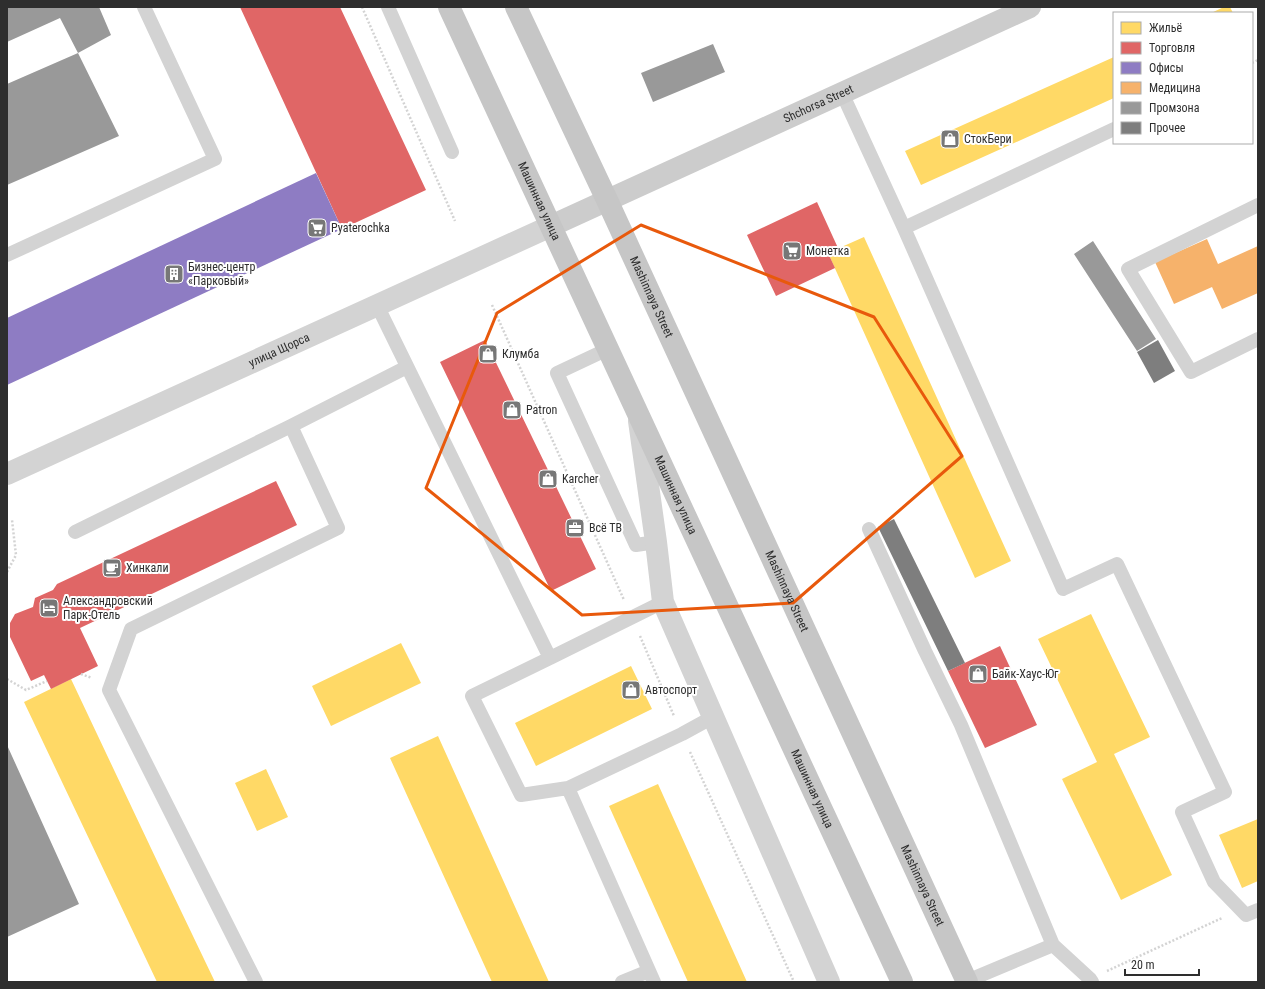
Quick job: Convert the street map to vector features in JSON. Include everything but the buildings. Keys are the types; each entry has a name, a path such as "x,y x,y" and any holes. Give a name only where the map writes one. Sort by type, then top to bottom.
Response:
{"main road":[{"name":"Машинная улица","path":"449,7 902,982"},
{"path":"516,7 607,200"},
{"name":"Shchorsa Street","path":"551,226 1030,7"},
{"name":"Mashinnaya Street","path":"607,200 967,982"}],"street":[{"name":"улица Щорса","path":"7,474 551,226"},
{"path":"638,413 663,602 829,982"}],"lane":[{"path":"7,255 215,159 144,7"},
{"path":"388,7 452,152"},
{"path":"842,93 904,228 1062,589 1117,564 1225,792 1182,812 1214,882 1252,912"},
{"path":"904,228 1113,129"},
{"path":"1258,205 1128,270 1191,372 1258,339"},
{"path":"377,305 550,658"},
{"path":"608,349 557,373 636,545 656,542"},
{"path":"75,532 291,426 408,366"},
{"path":"256,982 109,690 130,629 338,528 291,426"},
{"path":"869,529 961,725 1053,946 1091,980"},
{"path":"663,602 472,696 521,795 568,788 682,734 713,717"},
{"path":"568,788 651,976 622,982"},
{"path":"967,982 1053,946"}],"path":[{"path":"362,7 455,221"},
{"path":"492,305 682,734 794,982"},
{"path":"7,572 16,555 12,520"},
{"path":"81,674 94,678"},
{"path":"7,679 26,690 47,681"},
{"path":"1091,980 1232,913 1252,912"}],"highlighted area":[{"path":"641,225 874,317 962,456 793,603 582,615 426,488 497,313"}],"place":[{"name":"СтокБери","path":"950,139"},
{"name":"Pyaterochka","path":"317,228"},
{"name":"Монетка","path":"792,251"},
{"name":"Бизнес-центр «Парковый»","path":"174,274"},
{"name":"Клумба","path":"488,354"},
{"name":"Patron","path":"512,410"},
{"name":"Karcher","path":"548,479"},
{"name":"Всё ТВ","path":"575,528"},
{"name":"Хинкали","path":"112,568"},
{"name":"Александровский Парк-Отель","path":"49,608"},
{"name":"Байк-Хаус-Юг","path":"978,674"},
{"name":"Автоспорт","path":"631,690"}]}
